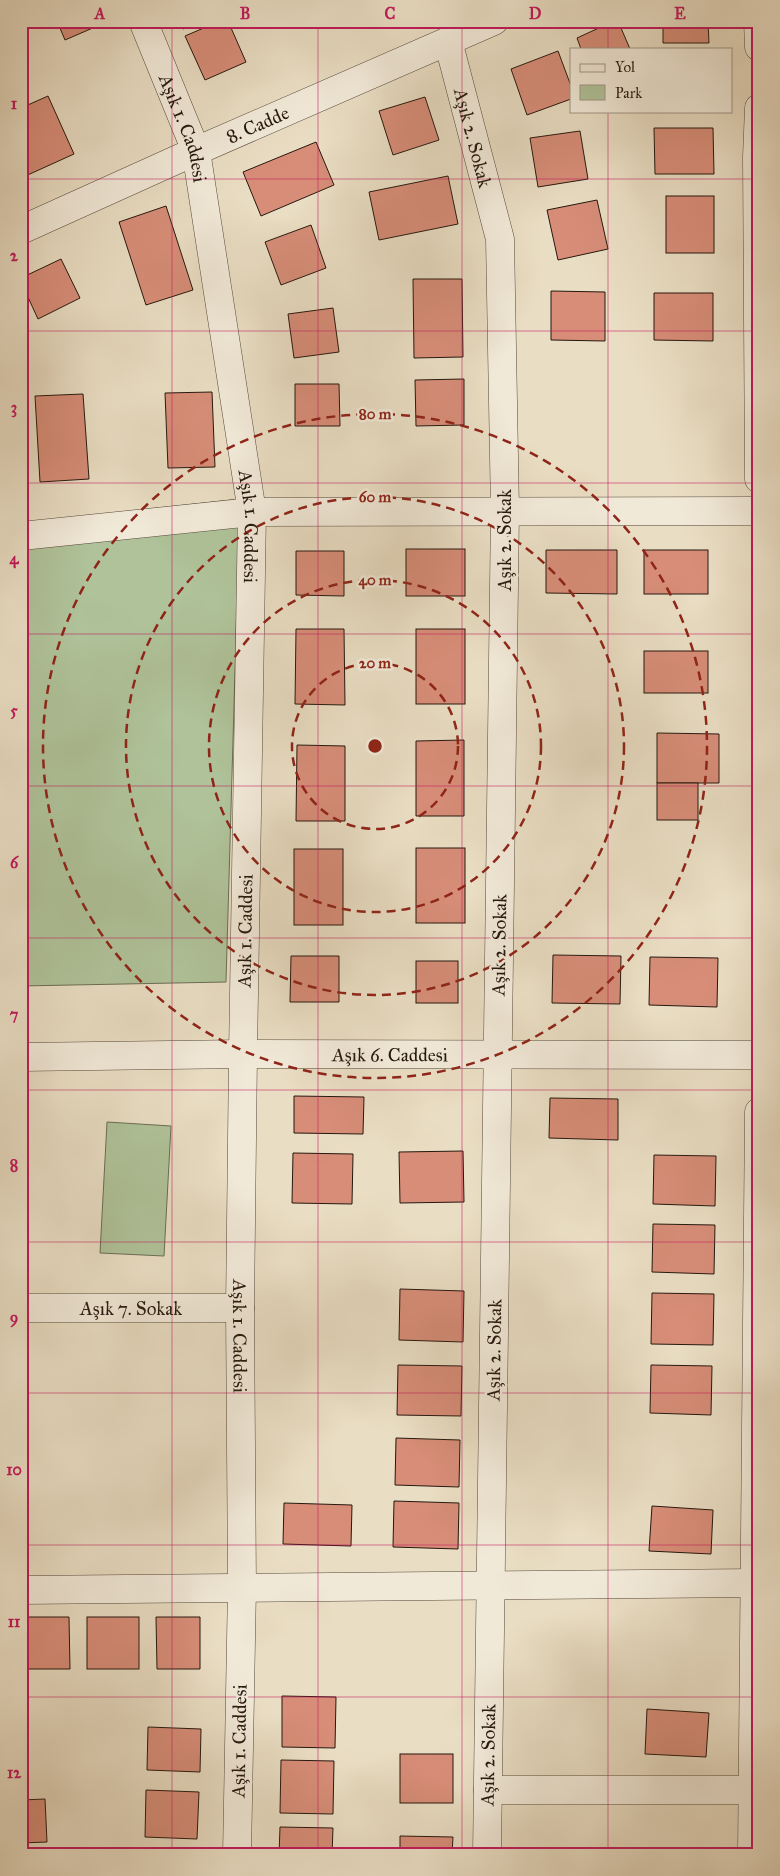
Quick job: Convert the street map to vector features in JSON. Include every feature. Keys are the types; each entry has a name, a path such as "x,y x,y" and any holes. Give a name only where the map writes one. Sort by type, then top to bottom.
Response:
{"street":[{"name":"Aşık 1. Caddesi","path":"143,21 196,151 252,512 240,1308 242,1587 237,1855"},
{"name":"8. Cadde","path":"21,230 196,151 494,21"},
{"path":"758,21 759,46"},
{"name":"Aşık 2. Sokak","path":"448,41 500,239 505,511 487,1855"},
{"path":"759,108 757,157 759,479"},
{"path":"21,536 252,512 759,510"},
{"name":"Aşık 6. Caddesi","path":"21,1057 243,1054 759,1055"},
{"path":"752,1855 759,1112"},
{"name":"Aşık 7. Sokak","path":"21,1308 240,1308"},
{"path":"21,1590 755,1582"},
{"path":"488,1790 753,1790"}],"green space":[{"path":"240,499 226,982 21,986 21,534 87,516"},
{"path":"107,1122 171,1126 164,1256 100,1253"}],"building":[{"path":"57,21 101,21 102,24 65,40"},
{"path":"179,21 202,21 183,29"},
{"path":"220,21 228,21 246,62 205,80 185,36"},
{"path":"614,21 618,21 630,48 581,48 577,38"},
{"path":"663,21 708,21 709,43 663,43"},
{"path":"558,51 570,83 570,99 527,115 511,69"},
{"path":"48,96 74,154 21,178 21,108"},
{"path":"425,97 439,140 393,155 379,111"},
{"path":"654,128 713,128 714,174 655,174"},
{"path":"580,131 588,179 538,187 530,138"},
{"path":"316,142 334,185 261,216 243,172"},
{"path":"448,176 458,224 379,240 369,192"},
{"path":"666,196 714,196 714,253 666,253"},
{"path":"597,200 608,249 558,260 547,210"},
{"path":"166,206 193,290 146,305 119,222"},
{"path":"311,225 326,268 281,285 265,242"},
{"path":"61,259 80,298 38,319 21,282 21,278"},
{"path":"413,279 462,279 463,357 414,358"},
{"path":"551,291 605,292 605,341 551,340"},
{"path":"654,293 713,293 713,341 654,340"},
{"path":"333,308 339,352 294,358 288,314"},
{"path":"464,379 464,425 416,426 415,380"},
{"path":"295,384 339,384 340,426 295,426"},
{"path":"212,392 215,467 168,468 165,393"},
{"path":"83,394 89,479 40,482 35,396"},
{"path":"406,549 465,549 465,596 406,596"},
{"path":"546,550 617,550 617,594 546,593"},
{"path":"644,550 708,550 708,594 644,594"},
{"path":"296,551 344,551 344,596 296,595"},
{"path":"296,629 344,629 345,705 295,704"},
{"path":"416,629 465,629 465,704 416,704"},
{"path":"644,651 708,651 708,693 644,693"},
{"path":"657,733 719,734 719,783 657,783"},
{"path":"464,740 464,816 416,816 416,741"},
{"path":"297,745 345,746 345,821 296,821"},
{"path":"657,783 698,783 698,820 657,820"},
{"path":"416,848 465,848 465,923 416,923"},
{"path":"294,849 343,849 343,925 294,925"},
{"path":"553,955 621,956 620,1004 552,1003"},
{"path":"291,956 339,956 339,1002 290,1002"},
{"path":"650,957 718,958 717,1007 649,1005"},
{"path":"416,961 458,961 458,1003 416,1003"},
{"path":"294,1096 364,1097 363,1134 294,1133"},
{"path":"550,1098 618,1099 618,1140 549,1138"},
{"path":"463,1151 464,1202 400,1203 399,1152"},
{"path":"293,1153 353,1154 352,1204 292,1203"},
{"path":"654,1155 716,1156 715,1206 653,1204"},
{"path":"653,1224 715,1225 714,1274 652,1272"},
{"path":"400,1289 464,1291 463,1342 399,1340"},
{"path":"652,1293 714,1294 713,1345 651,1344"},
{"path":"398,1365 462,1366 461,1416 397,1415"},
{"path":"651,1365 712,1366 711,1415 650,1413"},
{"path":"396,1438 460,1440 459,1487 395,1485"},
{"path":"394,1501 459,1503 458,1549 393,1547"},
{"path":"284,1503 352,1505 351,1546 283,1544"},
{"path":"652,1506 713,1510 711,1554 649,1551"},
{"path":"21,1617 69,1617 70,1669 21,1669"},
{"path":"87,1617 139,1617 139,1669 87,1669"},
{"path":"156,1617 200,1617 200,1669 157,1669"},
{"path":"282,1696 336,1697 335,1748 282,1747"},
{"path":"647,1709 709,1713 706,1757 645,1754"},
{"path":"148,1727 201,1729 200,1772 147,1770"},
{"path":"21,1729 24,1729 25,1772 21,1772"},
{"path":"400,1754 453,1754 453,1803 400,1803"},
{"path":"281,1760 334,1761 333,1814 280,1813"},
{"path":"146,1790 199,1792 197,1839 145,1837"},
{"path":"45,1799 47,1842 21,1843 21,1800"},
{"path":"280,1827 333,1828 332,1855 279,1855"},
{"path":"400,1836 453,1837 452,1855 400,1855"}]}
